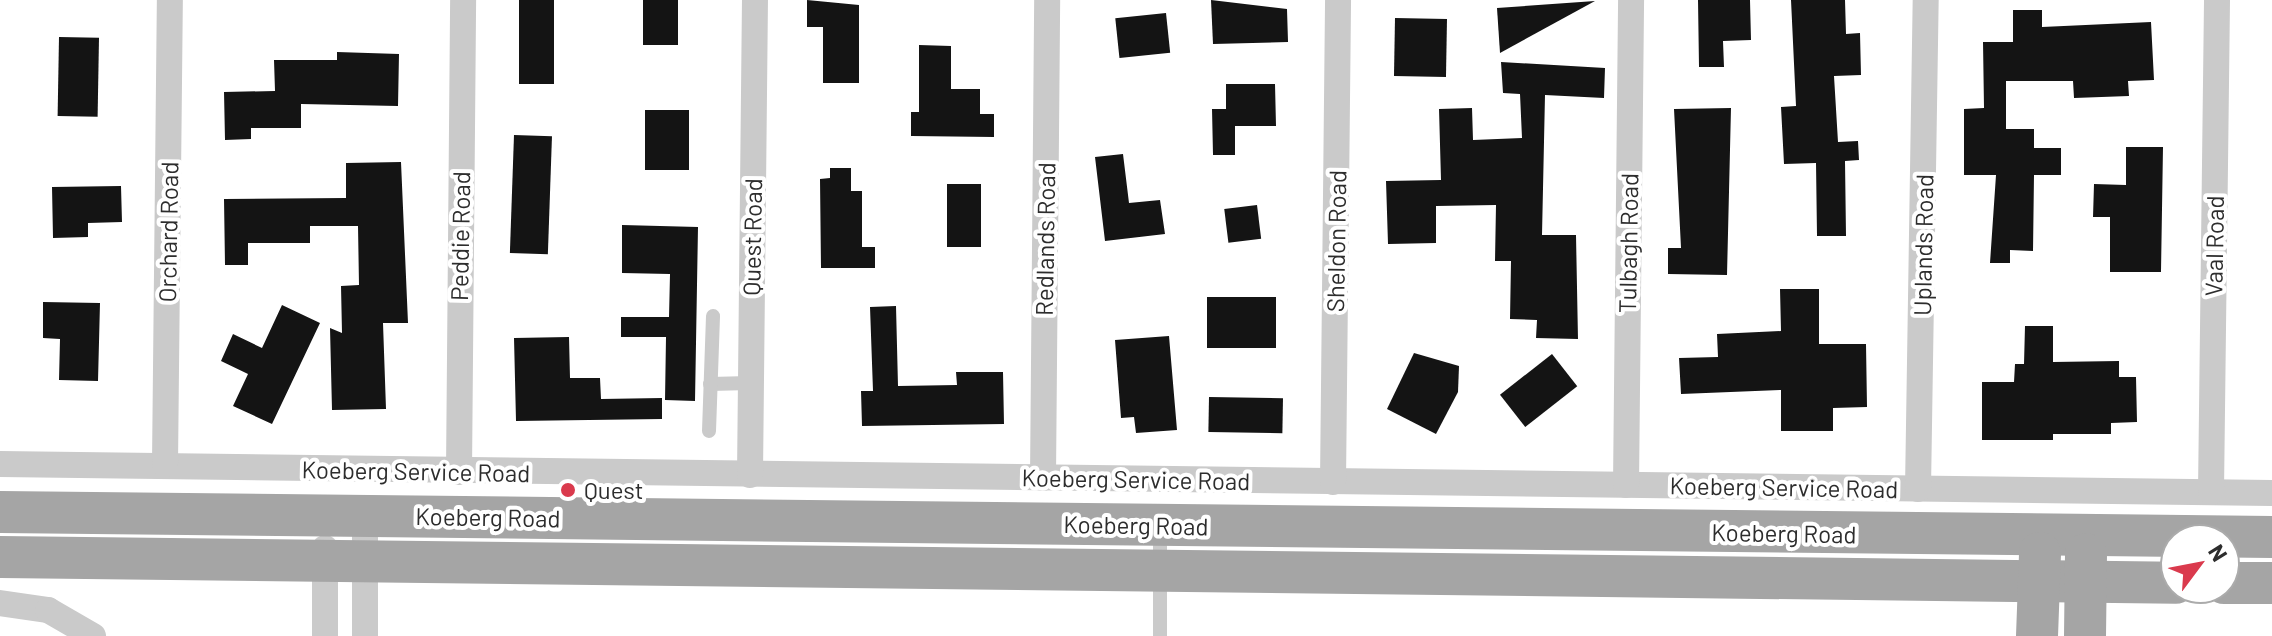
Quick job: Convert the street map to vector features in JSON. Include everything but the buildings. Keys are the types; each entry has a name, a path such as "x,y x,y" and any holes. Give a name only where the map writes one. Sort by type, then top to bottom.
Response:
{"main road":[{"name":"Koeberg Road","path":"0,512 2272,537"},
{"path":"2037,636 2040,536"},
{"path":"2085,636 2086,537"},
{"name":"Koeberg Road","path":"0,557 2160,583"},
{"path":"2240,583 2272,583"}],"street":[{"name":"Orchard Road","path":"165,464 170,0"},
{"name":"Peddie Road","path":"459,472 463,0"},
{"name":"Quest Road","path":"750,475 755,0"},
{"name":"Redlands Road","path":"1043,478 1047,0"},
{"name":"Sheldon Road","path":"1333,482 1338,0"},
{"name":"Tulbagh Road","path":"1626,485 1631,0"},
{"name":"Uplands Road","path":"1918,489 1926,0"},
{"name":"Vaal Road","path":"2211,492 2217,0"},
{"name":"Koeberg Service Road","path":"0,464 2272,493"},
{"path":"325,636 345,560 345,516"},
{"path":"345,516 345,560 365,636"},
{"path":"0,603 48,610 93,636"}],"lane":[{"path":"709,431 713,316"},
{"path":"710,384 750,383"},
{"path":"1160,525 1160,636"}],"place":[{"name":"Quest","path":"568,490"}]}
